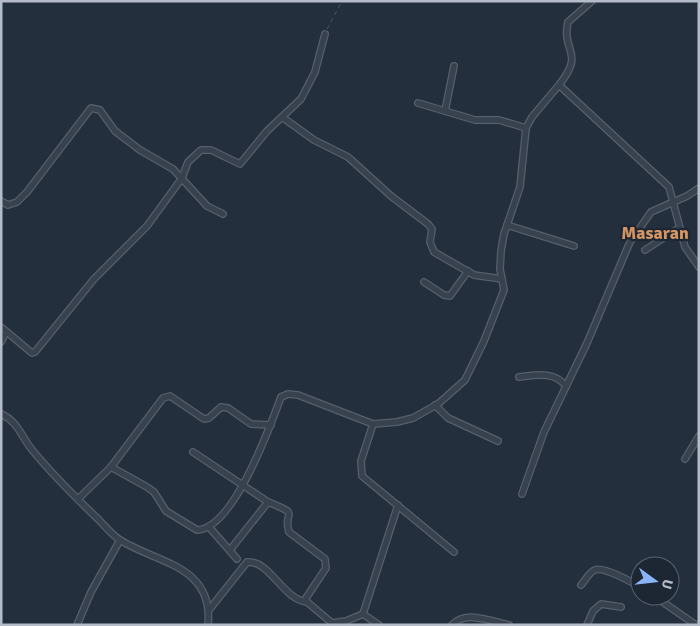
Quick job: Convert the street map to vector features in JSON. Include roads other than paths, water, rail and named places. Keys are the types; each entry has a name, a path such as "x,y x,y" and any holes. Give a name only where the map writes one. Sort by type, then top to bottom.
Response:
{"street":[{"path":"111,467 154,492 166,511 197,530 209,527 244,486 281,398 288,394 317,401 356,419 373,424 397,422 413,418 435,406 459,387 471,371 504,290 500,270 501,251 507,225 520,187 526,128 532,117 571,68 573,63 566,33 568,22 592,1"},
{"path":"1,342 4,330 32,353 35,352 94,280 147,226 182,178 188,162 201,150 216,151 240,164 282,117 301,99 315,72 325,34"},
{"path":"445,111 454,66"},
{"path":"559,85 665,181 672,191 678,228 685,247 699,267"},
{"path":"418,103 475,120 499,120 526,128"},
{"path":"1,201 8,205 17,202 27,192 91,108 100,110 115,131 140,150 173,169 208,206 223,214"},
{"path":"282,117 314,140 348,158 391,196 428,224 432,228 430,242 434,252 468,271 502,279"},
{"path":"522,494 544,432 630,242 640,225 651,212 697,191"},
{"path":"507,225 574,246"},
{"path":"645,250 678,228"},
{"path":"424,282 444,295 450,296 468,271"},
{"path":"519,377 549,375 561,379 566,386"},
{"path":"78,500 111,467 163,398 170,396 204,419 209,418 221,407 228,408 251,424 271,425"},
{"path":"435,406 459,423 498,441"},
{"path":"1,414 18,425 32,450 78,500 120,540 178,566 200,588 209,610 208,625"},
{"path":"373,424 361,460 362,476 454,552"},
{"path":"685,459 699,436"},
{"path":"194,452 268,502 290,512 289,532 325,559 326,568 306,595 307,602"},
{"path":"230,550 268,502"},
{"path":"209,610 247,562 250,561 261,566 296,598 307,602 332,624 346,622 363,614 398,505"},
{"path":"209,527 237,558"},
{"path":"78,625 91,592 120,540"},
{"path":"581,585 592,571 598,569 630,582"},
{"path":"587,625 593,611 601,604 621,607"},
{"path":"668,606 696,625"},
{"path":"363,614 379,625"},
{"path":"452,625 461,618 470,617 509,625"}],"district":[{"name":"Masaran","path":"655,233"}]}
